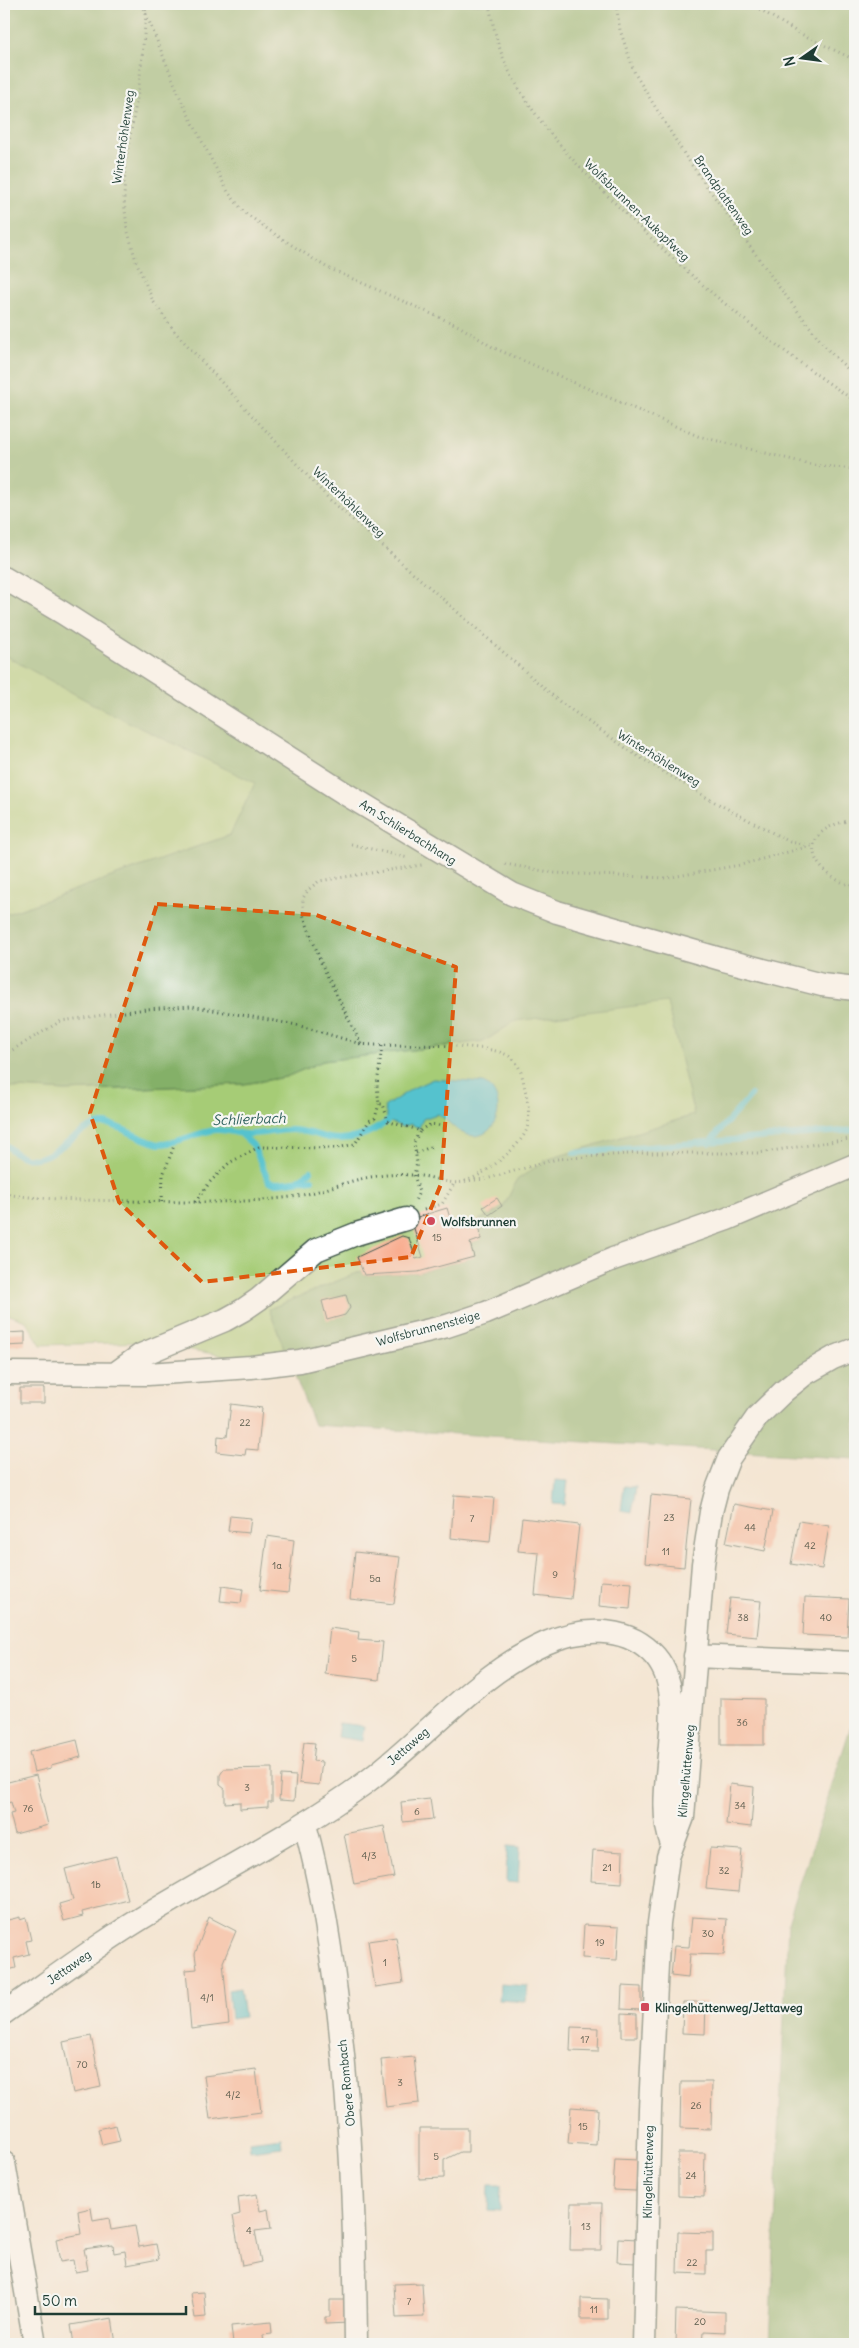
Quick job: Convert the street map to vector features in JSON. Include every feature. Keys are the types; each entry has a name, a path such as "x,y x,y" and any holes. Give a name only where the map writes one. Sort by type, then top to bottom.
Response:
{"street":[{"name":"Am Schlierbachhang","path":"4,578 63,612 344,793 512,894 557,912 762,970 822,985 855,989"},
{"name":"Wolfsbrunnensteige","path":"4,1373 190,1373 272,1365 321,1356 454,1324 486,1313 598,1265 728,1219 855,1165"},
{"path":"116,1373 141,1355 225,1320 243,1310 316,1250 356,1234 411,1216"},
{"name":"Klingelhüttenweg","path":"644,2344 655,1986 662,1897 668,1857 681,1825 686,1794 695,1656 707,1533 717,1489 730,1458 758,1416 784,1391 818,1366 855,1349"},
{"name":"Jettaweg","path":"4,2013 99,1946 155,1910 305,1825 367,1781 464,1698 504,1668 545,1643 572,1635 596,1631 625,1636 638,1642 651,1652 660,1662 666,1674 672,1702 665,1820 672,1844"},
{"path":"695,1656 855,1663"},
{"name":"Obere Rombach","path":"305,1825 316,1863 330,1949 349,2114 354,2211 356,2344"},
{"path":"4,2163 35,2344"}],"path":[{"path":"142,4 146,18 182,102 228,192 244,212 326,267 459,326 503,352 698,436 813,465 855,469"},
{"name":"Winterhöhlenweg","path":"147,4 139,87 126,164 124,202 127,228 136,261 153,301 175,332 329,499 560,702 636,755 709,798 790,842 814,845"},
{"name":"Wolfsbrunnen-Aukopfweg","path":"489,4 494,30 508,67 527,101 566,154 658,246 734,311 855,401"},
{"name":"Brandplattenweg","path":"616,4 620,30 635,74 686,157 779,288 827,349 855,376"},
{"path":"751,4 797,32 855,60"},
{"path":"855,820 841,822 824,829 817,837 814,845 815,856 823,870 839,882 855,887"},
{"path":"352,844 413,859"},
{"path":"499,863 555,873 666,878 740,865 814,845"},
{"path":"361,1044 322,965 303,914 303,898 313,885 326,879 430,864 422,861"},
{"path":"4,1054 61,1021 146,1009 191,1006 297,1026 361,1044 382,1046 450,1045 504,1053 513,1059 520,1070 528,1109 525,1133 514,1148 499,1161 464,1182"},
{"path":"382,1046 377,1085 381,1104 388,1121 402,1127 408,1125 420,1131"},
{"path":"194,1202 220,1172 246,1152 259,1147 337,1148 352,1145 359,1140 369,1121 375,1118 381,1104"},
{"path":"419,1192 414,1175 417,1163 414,1142 420,1131 428,1124 436,1123 445,1128"},
{"path":"4,1194 43,1199 236,1202 291,1197 320,1192 371,1177 414,1175 464,1182 486,1179 557,1159 641,1153 758,1153 855,1138"},
{"path":"162,1202 163,1175 174,1146"},
{"path":"416,1153 433,1146"},
{"path":"411,1216 442,1204 455,1182"}],"highlighted area":[{"path":"157,904 316,915 456,967 441,1184 411,1257 202,1282 119,1202 90,1113"}],"green space":[{"path":"4,4 855,4 855,1459 314,1425 269,1309 362,1271 364,1275 418,1272 473,1257 470,1243 481,1239 479,1220 503,1208 517,1180 546,1160 694,1115 667,1002 515,1021 485,1041 323,1061 286,1077 244,1084 66,1091 4,1087 4,915 230,835 255,783 104,710 4,655"},
{"path":"4,655 104,710 256,783 230,835 4,915"},
{"path":"667,1001 694,1115 546,1160 517,1180 503,1208 479,1220 481,1239 474,1257 418,1272 364,1275 362,1271 269,1309 292,1369 149,1342 41,1345 26,1321 4,1313 4,1087 66,1091 244,1084 286,1077 323,1061 485,1041 515,1021"},
{"path":"855,1713 855,2344 770,2344 788,1922"}],"water":[{"path":"433,1079 483,1083 492,1089 497,1098 498,1108 497,1118 492,1127 485,1133 476,1136 461,1132 437,1114 423,1119 419,1128 411,1124 402,1127 388,1121 384,1107 413,1088"},
{"path":"555,1480 568,1481 565,1505 553,1504"},
{"path":"624,1486 636,1487 632,1513 621,1511"},
{"path":"339,1723 364,1726 362,1741 337,1737"},
{"path":"507,1846 520,1847 518,1883 506,1882"},
{"path":"500,1984 528,1986 526,2002 499,2000"},
{"path":"240,1988 244,2017 231,2019 228,1990"},
{"path":"281,2137 282,2147 250,2151 249,2141"},
{"path":"489,2185 501,2185 500,2211 488,2210"}],"building":[{"path":"497,1198 502,1206 489,1215 483,1207"},
{"path":"447,1208 453,1228 479,1220 481,1239 470,1243 474,1257 418,1272 364,1275 357,1257 402,1236 409,1238 416,1259 423,1257 411,1219"},
{"path":"346,1295 350,1308 345,1315 327,1320 322,1301"},
{"path":"25,1332 25,1345 4,1346 4,1333"},
{"path":"20,1388 44,1388 44,1403 20,1403"},
{"path":"231,1404 262,1408 258,1450 246,1449 245,1455 217,1452 218,1436 227,1437"},
{"path":"454,1495 494,1498 490,1542 451,1538"},
{"path":"651,1495 691,1499 684,1567 645,1563"},
{"path":"734,1504 773,1511 765,1551 726,1543"},
{"path":"230,1516 251,1518 249,1533 228,1531"},
{"path":"522,1518 579,1525 571,1599 535,1595 539,1553 518,1551"},
{"path":"799,1521 829,1526 822,1569 791,1564"},
{"path":"267,1536 294,1540 288,1593 260,1590"},
{"path":"355,1552 400,1557 394,1604 350,1599"},
{"path":"601,1581 632,1583 630,1609 599,1606"},
{"path":"222,1586 243,1589 241,1603 220,1601"},
{"path":"805,1597 849,1599 847,1637 803,1635"},
{"path":"730,1598 761,1601 757,1637 726,1634"},
{"path":"330,1628 359,1632 358,1640 383,1642 379,1680 325,1674"},
{"path":"721,1698 764,1699 764,1745 721,1745"},
{"path":"77,1740 81,1757 34,1772 29,1752"},
{"path":"304,1742 315,1743 313,1761 322,1762 319,1785 299,1783"},
{"path":"272,1768 272,1802 268,1802 268,1807 240,1809 240,1802 225,1803 225,1789 220,1785 220,1775 224,1769"},
{"path":"36,1775 48,1825 15,1834 10,1814 14,1813 11,1802 7,1803 4,1783"},
{"path":"281,1775 296,1776 294,1801 279,1800"},
{"path":"730,1784 754,1787 751,1827 726,1824"},
{"path":"430,1799 433,1819 403,1822 401,1802"},
{"path":"384,1826 394,1877 354,1884 344,1834"},
{"path":"710,1848 742,1850 738,1892 706,1889"},
{"path":"593,1850 623,1852 622,1883 591,1881"},
{"path":"116,1856 128,1900 82,1912 83,1916 64,1921 59,1904 73,1900 65,1869"},
{"path":"20,1917 20,1920 26,1918 31,1940 26,1941 29,1954 14,1958 16,1968 4,1971 4,1921"},
{"path":"209,1917 236,1931 223,1962 229,2024 191,2029 186,1970 197,1969 195,1954"},
{"path":"692,1917 727,1919 724,1955 690,1954 688,1978 671,1976 674,1946 689,1947"},
{"path":"584,1925 619,1927 617,1960 582,1958"},
{"path":"396,1937 403,1983 375,1987 368,1941"},
{"path":"622,1986 641,1987 641,2010 621,2009"},
{"path":"683,2002 706,2002 705,2034 682,2033"},
{"path":"622,2013 637,2014 637,2037 622,2037"},
{"path":"571,2027 599,2028 598,2052 570,2051"},
{"path":"91,2036 101,2087 73,2093 63,2042"},
{"path":"414,2057 419,2103 386,2107 381,2060"},
{"path":"256,2069 261,2112 210,2119 204,2076"},
{"path":"681,2082 712,2082 711,2129 680,2128"},
{"path":"571,2107 598,2109 596,2145 568,2143"},
{"path":"116,2125 120,2141 102,2145 98,2129"},
{"path":"419,2128 468,2128 468,2152 460,2152 444,2160 444,2178 419,2179"},
{"path":"678,2153 705,2153 704,2197 678,2196"},
{"path":"615,2159 638,2160 636,2191 613,2190"},
{"path":"257,2194 260,2211 268,2209 271,2229 255,2231 261,2262 242,2266 233,2216 240,2214 238,2197"},
{"path":"571,2203 602,2203 601,2250 570,2250"},
{"path":"91,2208 93,2221 109,2218 111,2230 135,2226 139,2247 156,2244 159,2259 127,2265 125,2251 114,2253 113,2245 84,2249 88,2270 75,2272 73,2260 60,2262 56,2239 81,2234 78,2211"},
{"path":"678,2232 713,2233 713,2251 706,2251 706,2274 677,2273"},
{"path":"618,2238 638,2239 637,2263 617,2262"},
{"path":"422,2283 424,2317 396,2318 394,2284"},
{"path":"204,2292 206,2317 195,2318 191,2293"},
{"path":"581,2298 608,2299 608,2319 581,2319"},
{"path":"330,2300 349,2300 350,2323 325,2324 325,2317 330,2317"},
{"path":"676,2310 725,2312 725,2332 704,2331 703,2344 675,2344"},
{"path":"112,2318 116,2344 74,2344 71,2325"},
{"path":"271,2322 272,2334 263,2335 264,2344 233,2344 231,2326"}],"waterway":[{"path":"709,1143 751,1095"},
{"name":"Schlierbach","path":"4,1143 19,1155 33,1158 47,1155 85,1130 98,1125 111,1125 161,1144 175,1142 209,1131 220,1130 242,1134 296,1130 328,1138 345,1139 360,1136 388,1121"},
{"path":"574,1153 855,1130"},
{"path":"242,1135 253,1145 269,1182 278,1183 312,1179"},
{"path":"297,1180 311,1171"}],"place":[{"name":"Wolfsbrunnen","path":"431,1221"},
{"name":"Klingelhüttenweg/Jettaweg","path":"645,2007"}]}
